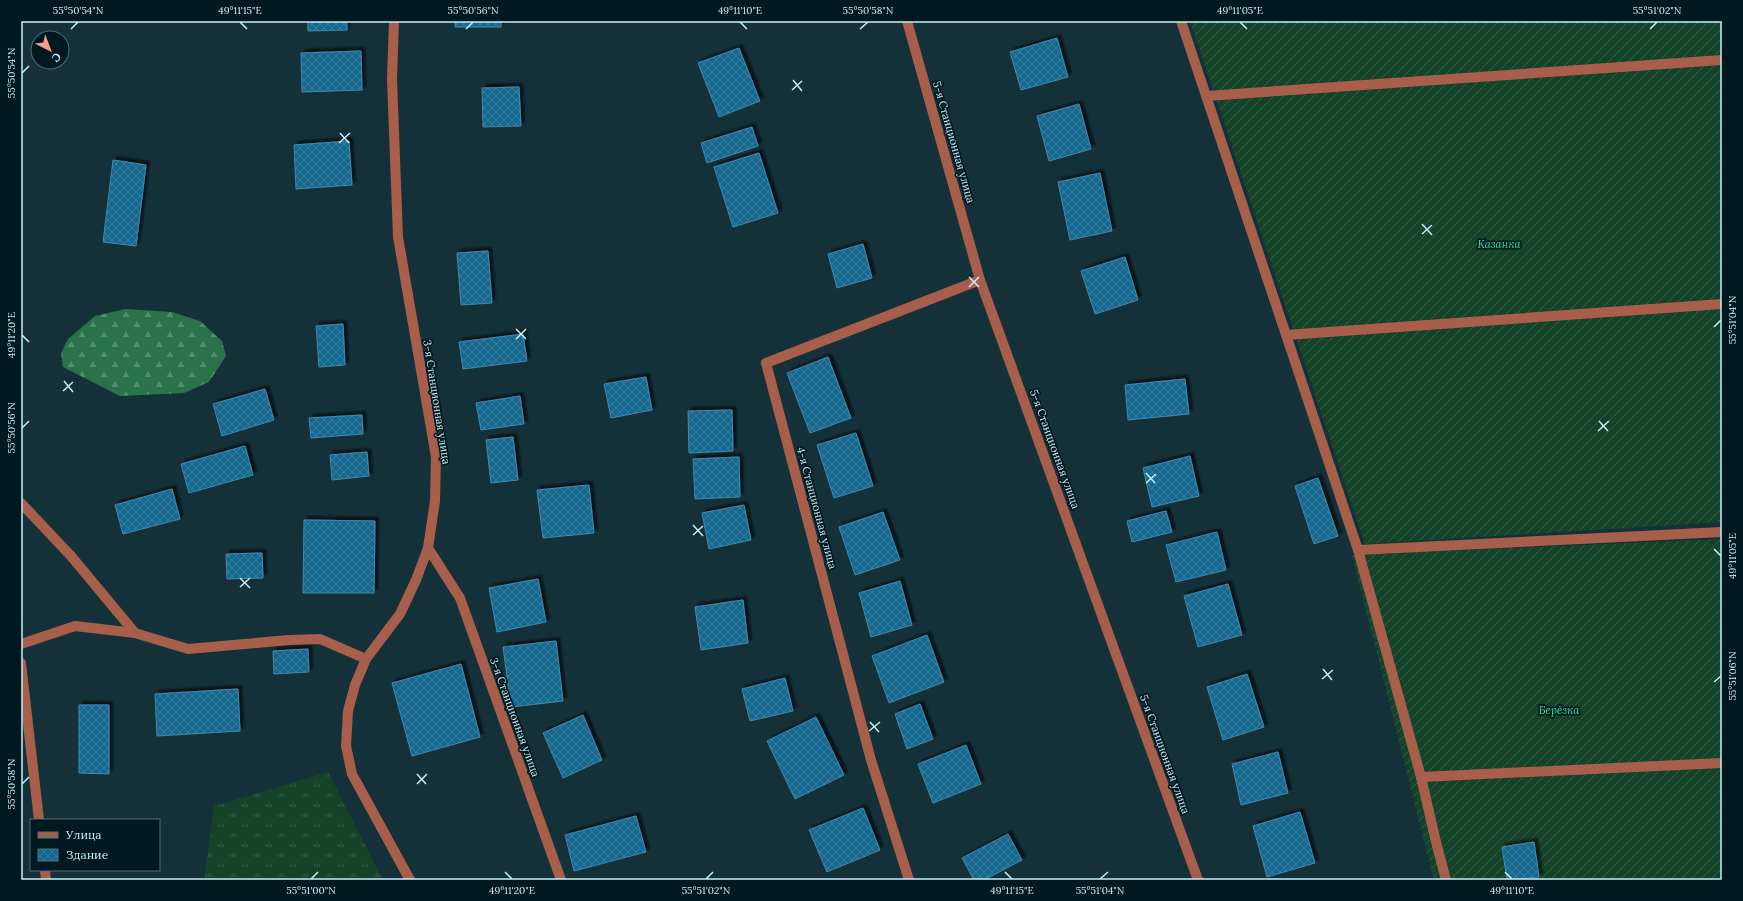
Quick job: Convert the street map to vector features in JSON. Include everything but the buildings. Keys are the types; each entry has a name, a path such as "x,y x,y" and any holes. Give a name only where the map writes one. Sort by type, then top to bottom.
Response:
{"street":[{"name":"3-я Станционная улица","path":"394,21 392,79 398,237 436,457 435,501 428,548 460,598 561,880"},
{"name":"5-я Станционная улица","path":"907,21 980,280 1198,880"},
{"path":"1180,21 1358,550 1421,777 1446,880"},
{"path":"1206,96 1722,60"},
{"name":"4-я Станционная улица","path":"909,880 871,760 766,363 980,280"},
{"path":"1286,335 1722,304"},
{"path":"21,503 71,556 135,633"},
{"path":"1358,550 1722,532"},
{"path":"410,880 352,774 346,746 348,711 355,685 366,659 400,614 428,548"},
{"path":"21,644 75,626 135,633 188,650 289,640 320,639 366,659"},
{"path":"21,663 39,819"},
{"path":"1421,777 1722,763"}],"green space":[{"name":"Казанка","path":"1190,21 1722,21 1722,522 1365,544"},
{"path":"125,309 172,312 200,321 222,341 226,356 209,382 184,393 120,396 63,367 61,353 68,339 95,316"},
{"name":"Берёзка","path":"1722,539 1722,880 1434,880 1352,555"},
{"path":"328,772 383,880 204,880 214,806"}]}
